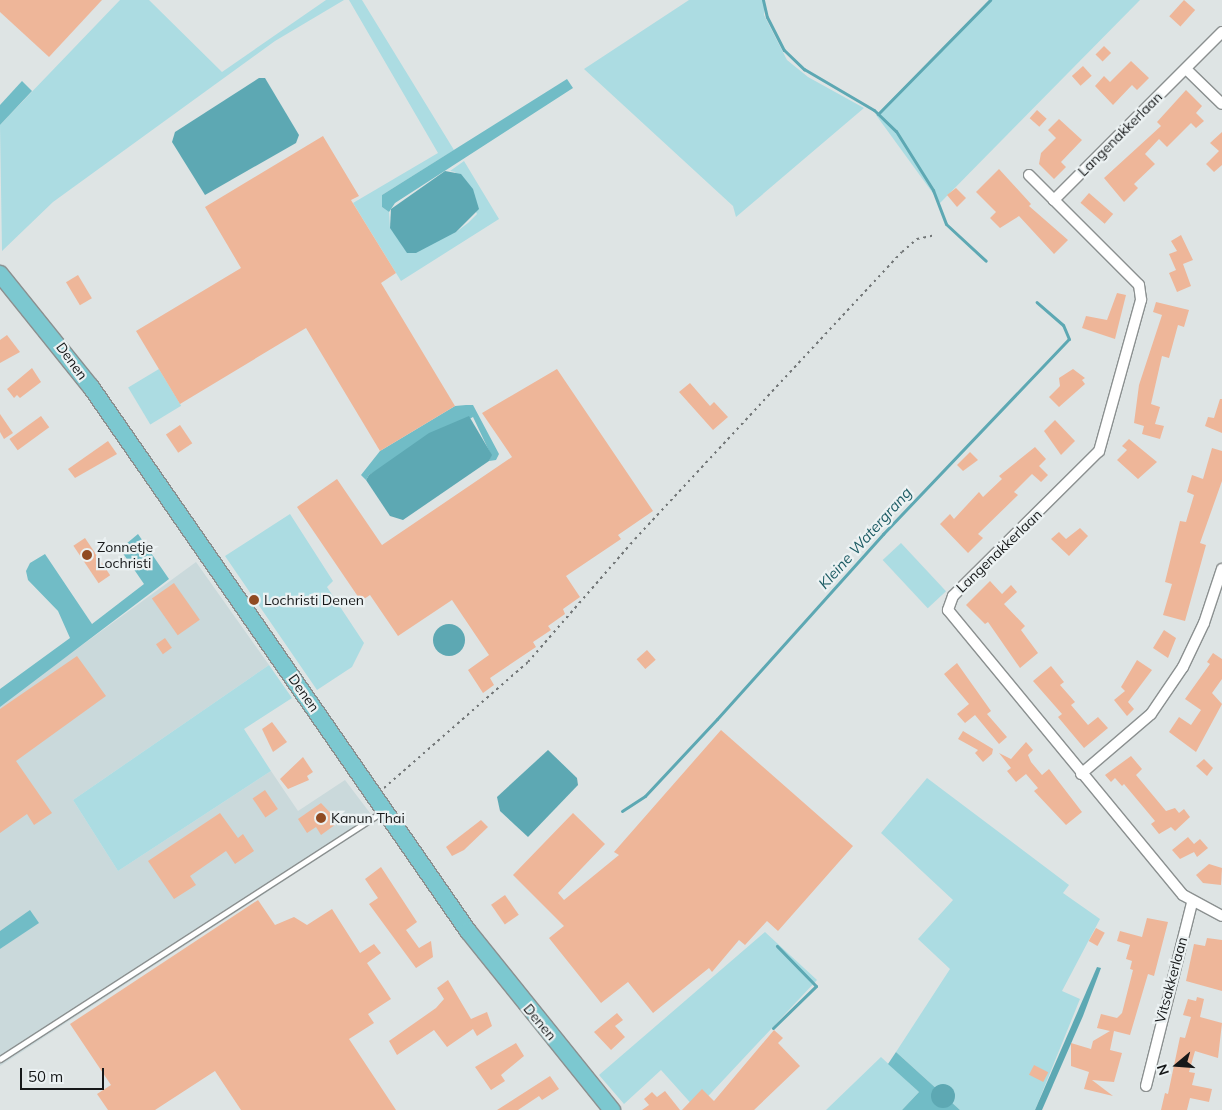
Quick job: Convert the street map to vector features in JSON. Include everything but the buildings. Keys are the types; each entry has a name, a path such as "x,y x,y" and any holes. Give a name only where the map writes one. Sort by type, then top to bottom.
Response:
{"main road":[{"name":"Denen","path":"0,274 91,387 384,810 514,992 612,1110"}],"street":[{"name":"Langenakkerlaan","path":"1054,200 1222,32"},
{"path":"1186,69 1222,104"},
{"name":"Langenakkerlaan","path":"1029,175 1133,279 1141,289 1141,300 1099,451 952,596 948,610 1081,774 1192,903 1222,916"},
{"path":"1081,774 1151,714 1183,666 1204,624 1222,569"},
{"name":"Vitsakkerlaan","path":"1146,1086 1192,903"}],"lane":[{"path":"0,1059 384,810"}],"path":[{"path":"375,796 528,662 635,539 902,252 917,239 936,235"}],"shaded area":[{"path":"120,0 149,0 222,72 326,0 344,0 275,41 53,202 2,251 0,125"},
{"path":"349,0 362,0 454,150 382,195 382,207 389,212 390,228 456,232 468,223 477,214 455,172 450,171 464,161 499,219 401,281 353,203 438,153"},
{"path":"689,0 765,0 764,15 787,60 808,77 864,108 736,217 733,206 584,69"},
{"path":"991,0 1140,0 940,203 876,115"},
{"path":"259,78 265,78 299,135 296,143 205,195 172,142 175,132"},
{"path":"567,79 573,88 395,203 389,212 382,207 382,195"},
{"path":"22,81 32,91 0,125 0,105"},
{"path":"445,171 461,174 473,189 479,209 456,232 416,253 407,253 390,228 391,209"},
{"path":"159,369 181,406 150,424 128,388"},
{"path":"473,405 499,454 496,460 489,461 491,455 473,417 369,475 366,480 361,475 380,451 455,406"},
{"path":"469,416 492,455 489,461 403,520 390,516 366,480 369,475 429,433"},
{"path":"290,514 333,581 327,587 364,643 352,667 317,690 225,556"},
{"path":"138,534 169,579 0,707 0,689 70,638 58,611 28,580 26,571 30,563 45,554 92,624 144,584 120,549"},
{"path":"901,543 946,591 928,608 883,560"},
{"path":"196,562 269,665 73,800 118,871 271,771 298,811 345,780 376,821 0,1066 0,949 39,922 0,931 0,705"},
{"path":"449,624 455,625 460,629 464,634 464,646 460,651 455,655 449,656 443,655 438,651 434,646 433,640 434,634 438,629 443,625"},
{"path":"269,665 292,698 244,729 271,771 118,871 73,800"},
{"path":"548,750 577,778 578,785 528,837 500,811 497,797"},
{"path":"927,778 1069,885 1063,893 1100,919 1062,991 1080,999 1035,1110 960,1110 896,1052 950,969 918,939 953,900 881,833"},
{"path":"30,910 39,923 0,949 0,931"},
{"path":"765,932 817,980 696,1109 661,1070 624,1104 599,1075"},
{"path":"1097,967 1101,968 1083,1016 1042,1110 1035,1110"},
{"path":"896,1052 960,1110 902,1110 919,1092 888,1064"},
{"path":"881,1057 919,1092 902,1110 826,1110"},
{"path":"938,1084 948,1084 955,1091 955,1101 948,1108 938,1108 931,1101 931,1091"}],"waterway":[{"name":"Kleine Watergrang","path":"763,0 767,17 784,50 804,69 874,110 896,131 933,190 946,224 986,261"},
{"path":"878,114 990,0"},
{"name":"Kleine Watergrang","path":"622,811 645,796 717,719 883,534 1069,339 1063,325 1037,302"},
{"name":"Kleine Watergrang","path":"773,1028 816,986 777,946"}],"place":[{"name":"Zonnetje Lochristi","path":"87,555"},
{"name":"Lochristi Denen","path":"254,600"},
{"name":"Kanun Thai","path":"321,818"}]}
